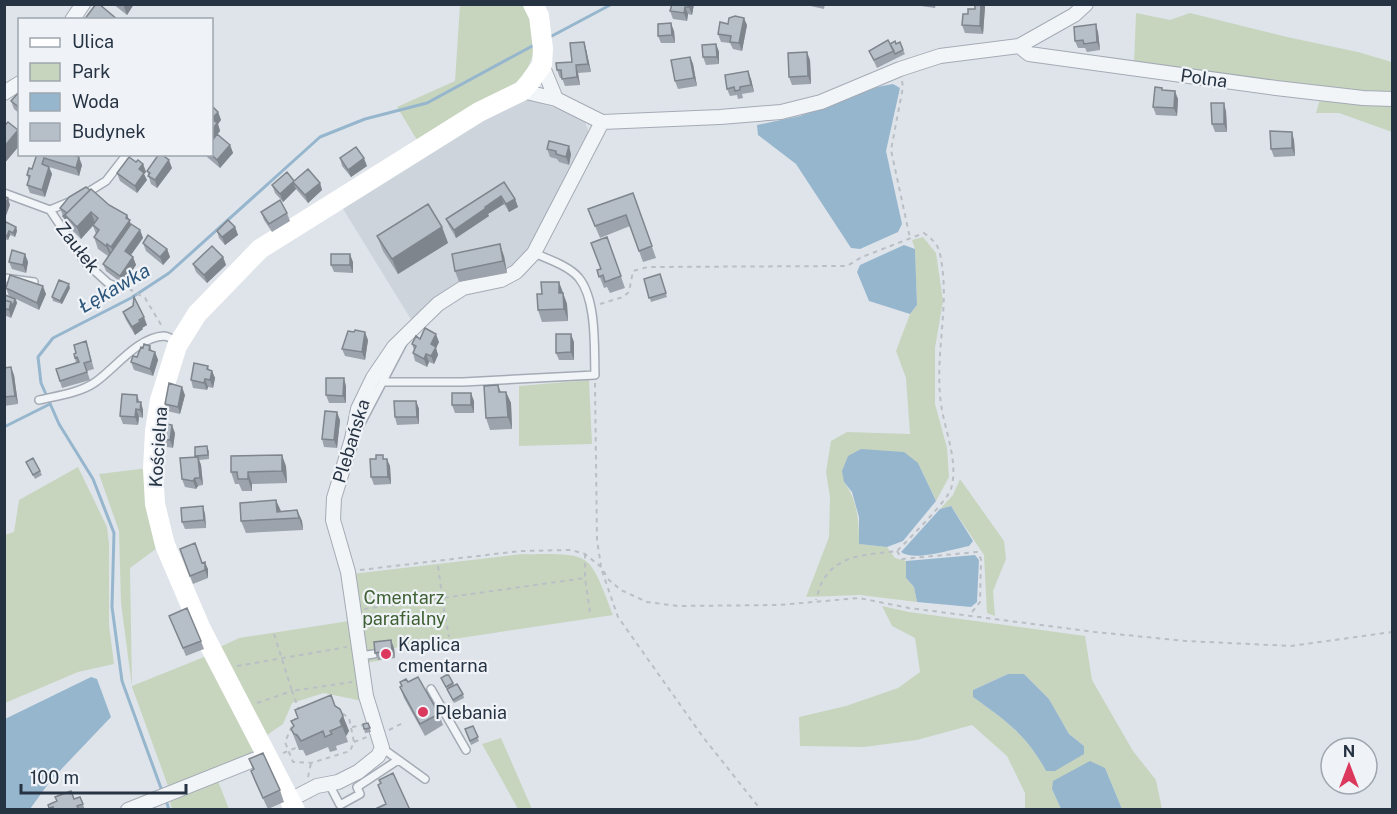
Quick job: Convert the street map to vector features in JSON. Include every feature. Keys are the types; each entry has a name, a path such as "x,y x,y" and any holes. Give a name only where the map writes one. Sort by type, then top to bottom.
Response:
{"street":[{"path":"73,18 82,4"},
{"path":"533,4 539,16 542,49 556,99"},
{"path":"542,49 522,91 556,99 602,122 781,112 821,102 900,69 940,56 1019,46 1074,15 1086,4"},
{"name":"Polna","path":"1019,46 1029,54 1276,88 1392,99"},
{"path":"4,93 18,84"},
{"name":"Kościelna","path":"292,805 272,755 200,627 165,545 155,504 153,470 160,400 172,339 260,249 479,112 522,91"},
{"name":"Plebańska","path":"376,736 366,696 348,572 333,520 334,498 352,439 358,409 373,378 394,347 438,304 464,288 501,280 516,272 534,253 602,122"},
{"path":"292,805 317,786 338,782 358,772 378,756 376,736"},
{"path":"128,810 272,755"}],"lane":[{"path":"50,210 84,195 106,181 125,156"},
{"name":"Zaułek","path":"4,193 50,210 84,261 108,283 120,288"},
{"path":"384,382 463,382 595,375 591,307 579,278 562,266 534,253"},
{"path":"4,278 34,282"},
{"path":"352,439 408,333"},
{"path":"39,400 80,390 93,384 126,354 148,341 172,339"},
{"path":"431,688 466,750"},
{"path":"376,736 398,760 425,779"},
{"path":"329,784 340,805 360,794 357,787 398,760"}],"path":[{"path":"900,69 903,87 891,150 910,238"},
{"path":"591,307 623,297 629,292 633,272 648,267 847,267 862,257 924,233 935,242 940,253 945,302 939,349 941,403 954,476 950,493 897,551 863,554 839,563 821,582 816,600"},
{"path":"130,289 145,298 172,339"},
{"path":"595,375 597,540 601,567 618,617 703,737 761,810"},
{"path":"348,572 520,551 571,550 585,554 601,567 609,580 621,590 647,602 678,606 779,605 859,598 909,608 1140,637 1291,646 1392,632"},
{"path":"897,551 902,559 977,552 981,559 980,602 969,616"},
{"path":"585,554 585,578 590,612"},
{"path":"438,566 449,637"},
{"path":"358,610 585,578"},
{"path":"274,634 280,659 299,710 285,742 293,762 311,762 350,751 354,742 350,718 328,703 299,710"},
{"path":"231,668 280,659 361,652"},
{"path":"255,704 292,691 359,681"},
{"path":"354,742 376,736 405,722"},
{"path":"351,727 376,736"},
{"path":"272,755 298,747"},
{"path":"307,780 311,762"}],"shaded area":[{"path":"523,98 571,113 584,120 590,135 528,250 513,270 412,321 340,204 482,116"}],"green space":[{"path":"460,5 526,5 533,18 533,55 522,83 420,145 397,107 455,81"},
{"path":"1136,13 1170,20 1190,13 1392,62 1392,95 1134,65"},
{"path":"1320,99 1392,103 1392,132 1339,113 1316,113"},
{"path":"923,237 936,253 943,301 935,348 935,404 947,448 949,477 936,501 918,463 844,482 857,511 859,544 887,547 895,558 906,561 906,578 914,587 917,602 860,595 806,597 829,537 830,497 826,472 831,441 847,432 910,434 906,378 896,351 910,314 917,305 915,249 912,240"},
{"path":"589,380 592,444 519,446 519,386"},
{"path":"78,467 107,527 109,625 114,664 78,672 5,703 5,535 14,532 19,500"},
{"path":"148,468 160,546 130,568 132,686 209,655 256,752 168,786 132,687 121,603 119,531 99,474"},
{"path":"960,479 1004,541 1006,559 993,591 995,616 987,613 984,555 951,506 940,509 953,495"},
{"name":"Cmentarz parafialny","path":"522,554 565,555 586,561 598,578 613,615 394,648 395,658 365,663 352,574"},
{"path":"882,606 909,612 1085,636 1092,680 1133,751 1156,780 1162,809 1122,809 1105,768 1052,789 1061,809 1025,809 1025,793 1007,756 972,725 917,740 864,747 800,746 799,717 846,706 898,688 920,672 915,638 892,626","holes":["1008,674 1024,674 1049,699 1069,734 1084,746 1046,771 1023,738 973,697 973,690"]},
{"path":"349,621 362,701 324,693 292,703 283,724 267,735 220,647 239,638"},
{"path":"501,738 532,809 518,809 482,744"},
{"path":"218,781 229,809 172,809 170,802"}],"water":[{"path":"893,84 900,88 886,151 902,224 898,232 860,249 851,248 796,164 758,135 757,125 800,116 877,87"},
{"path":"904,245 915,249 917,305 910,314 869,301 857,272 860,265"},
{"path":"861,449 904,452 918,463 936,501 903,541 887,547 859,544 859,517 852,492 844,482 842,471 848,456"},
{"path":"951,506 973,541 969,546 915,556 901,552 940,509"},
{"path":"975,555 979,560 977,602 971,607 917,602 914,587 906,578 906,561"},
{"path":"1008,674 1024,674 1049,699 1069,734 1084,746 1084,754 1055,771 1046,771 1023,738 973,697 973,690"},
{"path":"91,677 97,679 111,717 51,780 30,809 5,809 5,719"},
{"path":"1090,761 1105,768 1122,809 1061,809 1052,789 1053,781"}],"building":[{"path":"96,4 99,4 116,18 86,18"},
{"path":"672,4 689,4 689,7 685,7 684,13 670,11"},
{"path":"975,4 981,4 980,26 962,25 963,14 968,14 968,9 975,9"},
{"path":"735,16 744,18 739,43 730,42 731,36 718,34 720,22 728,24 729,18"},
{"path":"671,23 672,35 658,36 658,24"},
{"path":"1096,24 1097,42 1084,44 1083,40 1075,41 1074,27"},
{"path":"888,40 894,51 874,60 869,51"},
{"path":"895,41 896,44 900,42 903,50 895,54 890,44"},
{"path":"584,42 588,64 576,65 577,77 562,79 561,70 557,70 556,63 572,62 570,43"},
{"path":"716,44 717,57 703,57 702,45"},
{"path":"807,52 808,76 789,77 788,53"},
{"path":"690,57 694,78 675,81 671,60"},
{"path":"748,71 751,85 740,87 740,90 735,91 734,87 727,89 725,75"},
{"path":"1155,87 1175,91 1174,108 1153,107"},
{"path":"18,93 18,106 11,101"},
{"path":"1211,103 1224,103 1224,124 1212,124"},
{"path":"213,107 218,112 213,118"},
{"path":"8,122 18,130 4,147 4,126"},
{"path":"1270,131 1292,132 1292,148 1271,149"},
{"path":"217,134 230,145 217,160 213,156 213,140"},
{"path":"549,141 569,146 566,157 547,149"},
{"path":"356,147 364,158 348,170 340,158"},
{"path":"36,156 79,157 76,168 44,158 42,164 49,167 42,190 27,185 30,176 27,175 29,168 32,169"},
{"path":"158,156 164,156 169,160 155,180 148,176 150,173 147,171"},
{"path":"129,157 143,164 139,169 144,173 135,186 117,173"},
{"path":"308,169 320,183 305,195 293,182 280,194 272,185 287,172 294,181"},
{"path":"504,182 515,199 506,204 501,196 454,230 446,219"},
{"path":"86,187 90,190 67,213 60,208 69,197"},
{"path":"91,189 109,205 127,215 126,218 130,220 111,247 94,237 99,230 93,225 98,218 91,212 77,227 65,215"},
{"path":"633,193 652,246 639,251 626,215 595,226 588,209"},
{"path":"280,200 287,213 269,224 261,212"},
{"path":"428,204 442,227 392,259 377,236"},
{"path":"228,220 235,227 222,237 217,231"},
{"path":"6,222 16,227 13,233 9,231 7,236 4,235"},
{"path":"131,224 140,230 125,251 133,257 120,276 103,264"},
{"path":"148,235 167,249 160,257 143,243"},
{"path":"607,237 621,276 605,282 603,275 599,277 597,270 601,269 591,243"},
{"path":"500,244 503,261 455,271 452,254"},
{"path":"212,246 223,257 204,275 193,264"},
{"path":"12,250 25,254 23,265 9,262"},
{"path":"331,254 350,254 350,265 331,265"},
{"path":"660,274 666,293 649,298 644,279"},
{"path":"10,275 43,286 37,303 6,288"},
{"path":"59,280 69,284 60,301 52,297"},
{"path":"541,282 559,282 559,293 563,293 564,309 538,310 537,294 542,294"},
{"path":"5,295 15,299 13,306 11,302 4,300"},
{"path":"134,297 144,317 132,327 123,312 133,306"},
{"path":"4,300 11,302 9,310 4,308"},
{"path":"425,328 436,334 431,344 436,347 431,356 426,354 424,359 413,353 416,346 412,344 416,336 420,339"},
{"path":"355,330 365,332 362,352 342,349 348,331 354,332"},
{"path":"556,334 571,334 571,352 556,353"},
{"path":"86,341 91,361 84,363 87,372 60,381 56,369 79,362 77,357 75,358 74,345"},
{"path":"144,344 150,346 149,350 155,352 150,369 131,362 133,356 137,357"},
{"path":"194,363 208,366 207,369 212,371 210,380 205,379 204,383 191,380"},
{"path":"11,367 15,396 4,397 4,368"},
{"path":"326,378 344,378 343,396 326,395"},
{"path":"169,383 182,387 178,407 165,404"},
{"path":"498,385 499,392 506,392 508,417 486,418 484,386"},
{"path":"452,393 471,393 471,405 452,405"},
{"path":"122,394 137,395 137,402 141,402 140,410 136,409 135,417 120,416"},
{"path":"394,401 416,401 417,417 395,417"},
{"path":"325,411 337,412 334,440 322,439"},
{"path":"161,423 172,425 170,440 159,439"},
{"path":"207,446 208,455 195,456 195,447"},
{"path":"282,455 282,471 248,472 248,479 238,479 237,472 231,472 231,456"},
{"path":"376,455 383,455 383,459 387,459 388,477 371,477 370,459 376,459"},
{"path":"198,457 200,478 195,478 193,481 182,479 180,458"},
{"path":"33,458 40,471 33,475 26,462"},
{"path":"276,500 277,512 297,510 299,518 241,521 240,503"},
{"path":"203,506 204,520 182,522 181,508"},
{"path":"195,543 202,563 205,562 205,570 190,576 180,549"},
{"path":"187,608 201,641 183,648 169,616"},
{"path":"391,640 392,650 375,653 374,642"},
{"path":"448,674 453,683 446,687 441,678"},
{"name":"Plebania","path":"418,677 439,714 420,724 400,687 402,686 400,682 406,679 408,682"},
{"path":"457,684 463,694 453,700 447,689"},
{"path":"331,695 335,706 340,709 343,716 340,721 342,726 330,731 332,734 325,737 323,731 301,741 291,729 294,726 291,721 298,718 295,710"},
{"path":"368,723 370,728 364,729 363,724"},
{"path":"473,726 478,737 470,741 465,729"},
{"path":"263,753 280,790 263,798 251,771 254,769 249,759"},
{"path":"393,773 410,810 373,810 386,804 378,785 381,783 379,780"},
{"path":"71,791 74,799 80,797 83,804 77,806 79,810 49,808 48,805 57,801 55,797"}],"waterway":[{"name":"Łękawka","path":"550,37 612,4"},
{"name":"Łękawka","path":"162,791 122,681 112,607 114,533 93,479 59,424 41,383 38,357 53,338 131,298 169,273 320,137 365,119 427,103 536,44"},
{"path":"4,427 50,404"},
{"name":"Łękawka","path":"166,800 169,810"}],"place":[{"name":"Kaplica cmentarna","path":"386,654"},
{"name":"Plebania","path":"423,712"}]}
